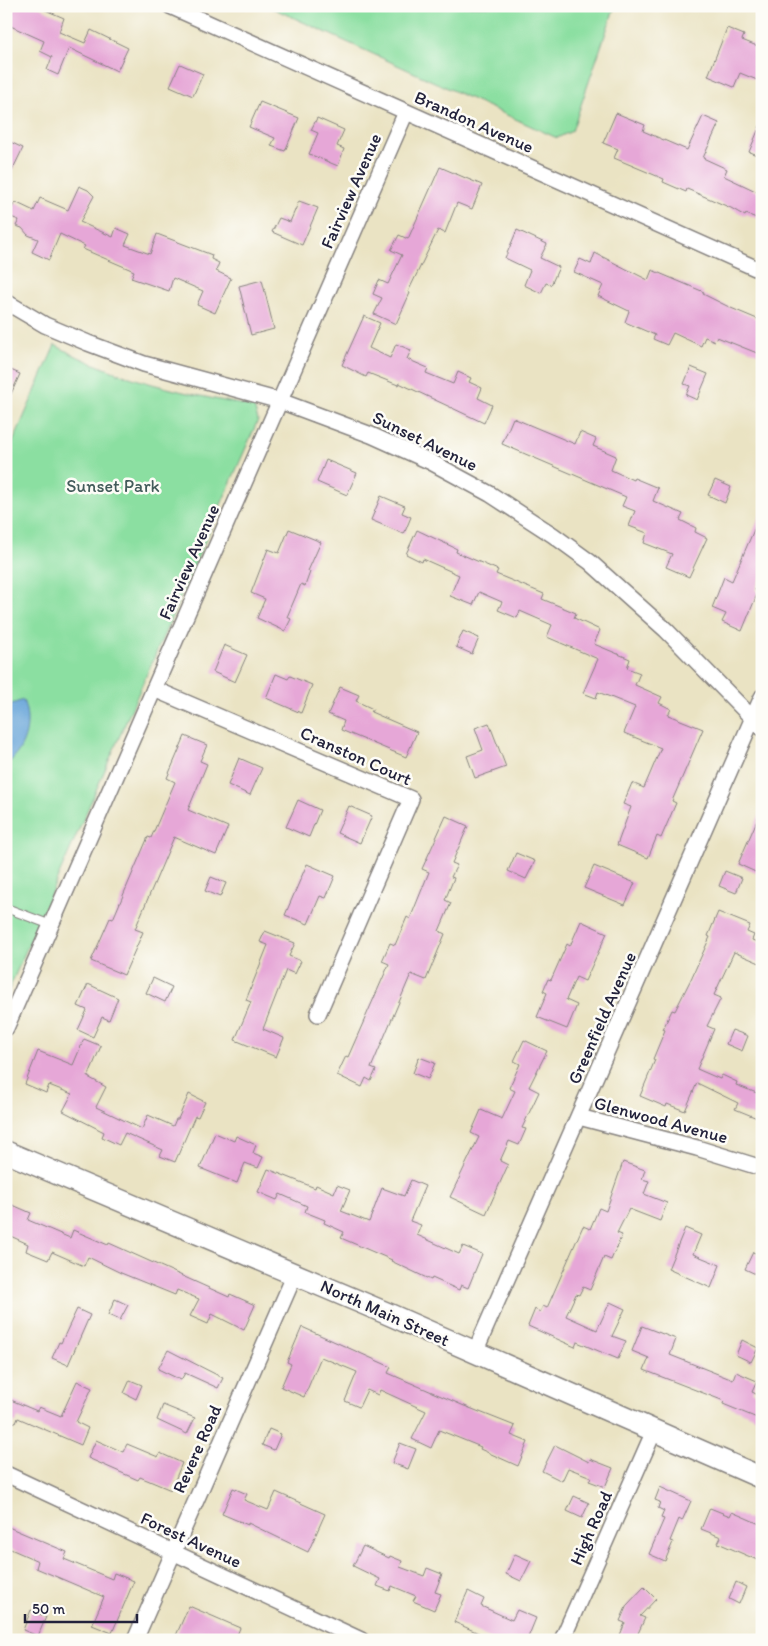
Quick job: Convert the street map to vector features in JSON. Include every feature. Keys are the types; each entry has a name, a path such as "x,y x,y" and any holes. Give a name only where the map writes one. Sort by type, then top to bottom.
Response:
{"street":[{"name":"Brandon Avenue","path":"170,6 762,272"},
{"name":"Fairview Avenue","path":"6,1028 406,112"},
{"name":"Sunset Avenue","path":"6,302 45,325 128,358 280,401 371,435 431,462 490,494 553,535 590,562 644,608 757,723"},
{"name":"Cranston Court","path":"154,689 412,799 318,1014"},
{"name":"Greenfield Avenue","path":"475,1352 578,1117 757,723 762,697"},
{"name":"Glenwood Avenue","path":"578,1117 697,1148 762,1168"},
{"name":"North Main Street","path":"6,1152 475,1352 762,1478"},
{"name":"Revere Road","path":"134,1640 294,1274"},
{"name":"High Road","path":"562,1640 654,1431"},
{"name":"Forest Avenue","path":"6,1474 360,1640"}],"lane":[{"path":"6,908 51,925"}],"green space":[{"path":"268,6 615,6 572,131 557,138"},
{"name":"Sunset Park","path":"55,345 103,367 152,384 254,407 258,420 6,996 6,458"}],"water":[{"path":"23,700 26,709 27,726 23,743 13,759 6,765 6,706"}],"building":[{"path":"6,6 36,6 64,18 59,32 85,43 91,30 128,48 117,71 69,48 58,75 47,70 52,57 40,51 44,41 6,24"},
{"path":"727,28 744,35 742,40 762,48 762,82 740,73 734,87 708,76"},
{"path":"180,64 203,74 193,96 170,86"},
{"path":"260,102 299,118 285,151 271,146 275,138 249,127"},
{"path":"616,113 645,125 643,131 687,150 703,116 719,123 703,158 727,169 724,176 762,194 762,220 746,214 745,216 687,189 686,192 663,182 664,179 614,158 618,149 603,143"},
{"path":"317,118 344,130 337,146 344,149 338,166 309,154 318,133 311,130"},
{"path":"762,121 762,157 749,152"},
{"path":"6,140 23,148 6,183"},
{"path":"440,167 482,185 472,209 457,203 445,233 438,230 408,292 410,293 396,324 374,314 382,298 373,294 379,280 388,284 402,255 391,250 399,235 408,239"},
{"path":"79,186 88,190 94,196 80,222 113,237 116,228 130,234 125,245 150,254 157,234 212,255 211,259 219,263 216,271 231,278 215,313 197,305 203,291 173,278 169,291 131,278 134,271 83,249 85,246 60,234 49,260 32,252 38,239 28,235 22,228 16,226 19,220 8,216 15,202 34,211 40,198 68,210"},
{"path":"299,201 318,208 302,245 272,232 279,218 290,222"},
{"path":"517,230 547,244 540,258 559,267 551,285 546,283 541,293 524,285 530,270 505,258"},
{"path":"595,253 648,280 652,270 704,292 703,294 731,308 762,321 762,355 717,337 715,341 705,337 701,346 673,333 667,345 653,339 655,335 625,322 629,311 598,296 603,285 574,272 580,259 591,264"},
{"path":"262,280 274,329 251,335 239,286"},
{"path":"364,316 380,323 369,348 390,358 396,344 411,350 407,359 428,368 426,373 453,384 458,372 471,378 469,382 482,388 478,398 492,405 484,423 399,383 398,385 368,373 366,377 342,365"},
{"path":"691,367 708,374 697,400 686,395 690,386 684,384"},
{"path":"6,368 20,374 6,405"},
{"path":"513,418 575,444 580,432 596,439 593,446 616,456 611,470 658,488 653,501 683,514 680,520 696,528 695,532 707,538 689,577 666,567 672,554 644,543 647,533 629,526 635,511 622,506 626,497 502,444"},
{"path":"326,460 357,473 347,495 317,482"},
{"path":"715,480 731,487 725,503 708,495"},
{"path":"381,496 405,506 402,513 411,517 404,534 371,520"},
{"path":"762,511 762,574 755,590 758,592 742,631 722,622 726,614 712,608 724,577 732,581"},
{"path":"289,529 321,542 308,571 310,572 305,586 301,584 287,617 291,619 285,631 257,618 265,599 251,593 268,549 279,553"},
{"path":"417,530 457,549 456,552 498,570 496,574 544,594 542,599 576,613 574,618 600,630 594,644 630,659 627,668 640,673 635,685 662,697 659,703 671,709 668,715 703,729 672,801 676,803 661,838 657,836 648,858 617,845 631,807 623,804 632,783 644,788 661,748 624,733 635,707 598,692 596,698 583,693 598,659 547,637 552,625 520,611 517,618 498,610 502,602 479,592 473,605 450,596 459,575 423,559 422,562 406,554"},
{"path":"463,631 479,638 472,654 456,647"},
{"path":"224,645 247,655 235,682 213,672"},
{"path":"276,674 288,679 290,676 312,685 301,713 266,698"},
{"path":"340,687 359,695 356,701 373,709 371,712 417,732 406,757 341,730 344,721 328,714"},
{"path":"489,723 506,767 475,778 467,756 483,750 475,728"},
{"path":"185,736 207,745 200,761 207,764 188,810 228,827 216,855 174,837 135,929 143,932 124,975 91,961 110,918 113,919 148,837 151,838 175,782 167,778"},
{"path":"239,758 262,768 250,795 228,785"},
{"path":"298,800 320,810 309,837 286,827"},
{"path":"349,806 372,816 360,843 337,833"},
{"path":"762,809 762,875 738,864"},
{"path":"446,816 468,826 452,863 457,865 451,877 454,878 445,900 451,903 439,931 445,934 426,980 411,974 371,1068 376,1070 371,1081 366,1078 362,1087 337,1075 346,1056 348,1057 389,964 382,961 390,943 395,945 407,917 410,919 429,872 422,869"},
{"path":"516,853 535,861 526,879 508,871"},
{"path":"307,864 335,876 326,898 320,896 308,924 285,915"},
{"path":"594,866 635,883 625,905 584,888"},
{"path":"725,871 742,878 736,893 719,886"},
{"path":"211,877 226,883 220,897 205,891"},
{"path":"718,912 750,925 747,932 754,935 752,940 762,944 762,964 734,952 714,995 721,998 707,1026 714,1029 697,1069 720,1079 722,1075 737,1082 736,1085 762,1095 762,1120 735,1109 738,1103 697,1083 685,1111 667,1104 666,1107 640,1096 655,1060 653,1059 665,1030 663,1029 672,1010 675,1011 691,979 710,937 708,936"},
{"path":"581,921 607,933 585,981 576,977 566,1000 577,1005 567,1029 537,1017 547,993 543,991 548,979 551,980 567,944 570,946"},
{"path":"265,931 295,943 289,956 301,961 295,974 286,970 263,1029 284,1038 276,1057 235,1040 251,1002 246,1000 268,945 260,942"},
{"path":"153,978 172,987 165,1002 146,993"},
{"path":"88,984 118,998 109,1020 102,1017 93,1037 78,1030 87,1010 78,1006"},
{"path":"732,1030 748,1036 742,1051 726,1044"},
{"path":"84,1039 101,1046 88,1077 106,1087 96,1107 142,1129 148,1115 173,1126 189,1094 205,1102 198,1117 195,1116 175,1162 160,1156 163,1150 125,1133 119,1145 102,1137 104,1132 63,1111 72,1094 49,1085 46,1093 25,1084 38,1051 73,1065"},
{"path":"524,1040 547,1051 529,1087 539,1092 522,1128 526,1129 519,1145 509,1141 500,1161 508,1165 486,1214 450,1197 479,1137 471,1133 481,1110 502,1119 515,1091 509,1088 520,1064 514,1061"},
{"path":"419,1057 435,1063 428,1079 413,1073"},
{"path":"215,1133 234,1141 236,1136 256,1145 253,1153 263,1157 258,1168 245,1163 237,1183 200,1168"},
{"path":"623,1162 645,1170 642,1179 649,1181 644,1194 667,1203 660,1221 629,1209 617,1233 622,1235 611,1260 604,1257 590,1290 583,1287 579,1295 576,1294 566,1316 597,1330 610,1302 625,1309 612,1336 626,1341 618,1359 577,1342 575,1347 528,1326 535,1309 540,1312 543,1306 547,1308 583,1226 590,1229 599,1208 606,1211"},
{"path":"268,1169 315,1188 316,1185 334,1193 337,1185 350,1190 341,1211 369,1222 382,1188 404,1196 411,1180 425,1186 410,1221 421,1225 417,1235 459,1254 463,1246 482,1254 468,1288 461,1285 459,1290 432,1278 431,1280 392,1260 341,1238 344,1232 324,1223 325,1220 305,1212 307,1206 280,1194 277,1200 258,1192"},
{"path":"6,1202 31,1213 28,1220 70,1238 73,1230 108,1245 109,1243 229,1297 230,1294 255,1305 244,1330 212,1314 208,1324 190,1316 199,1299 177,1290 175,1295 88,1257 84,1266 52,1252 48,1260 26,1251 28,1244 6,1234"},
{"path":"685,1228 701,1235 693,1254 720,1265 711,1288 668,1269"},
{"path":"753,1252 762,1256 762,1277 745,1269"},
{"path":"115,1299 128,1305 120,1320 108,1315"},
{"path":"77,1309 90,1315 68,1365 52,1358"},
{"path":"642,1326 676,1339 670,1355 733,1380 736,1372 757,1381 752,1392 762,1397 762,1420 723,1404 724,1401 644,1370 649,1358 632,1351"},
{"path":"302,1327 391,1367 388,1373 515,1426 511,1435 528,1442 518,1466 480,1449 481,1447 439,1430 431,1448 412,1439 426,1411 380,1390 378,1395 367,1390 359,1407 345,1401 357,1372 321,1357 304,1397 281,1387 291,1364 287,1362"},
{"path":"742,1340 758,1348 751,1362 736,1355"},
{"path":"168,1350 223,1378 218,1388 185,1373 181,1380 158,1369"},
{"path":"130,1380 142,1385 136,1399 124,1393"},
{"path":"77,1381 92,1388 76,1422 88,1428 81,1445 18,1418 16,1423 6,1419 6,1398 37,1411 39,1407 61,1416"},
{"path":"163,1405 195,1418 187,1434 157,1420"},
{"path":"269,1429 281,1434 274,1450 262,1445"},
{"path":"96,1440 123,1452 127,1444 158,1457 160,1453 182,1463 171,1490 140,1477 138,1480 88,1458"},
{"path":"400,1443 416,1449 408,1469 392,1463"},
{"path":"555,1445 589,1462 590,1459 613,1468 605,1487 589,1481 591,1477 568,1468 562,1481 542,1471"},
{"path":"660,1487 691,1501 682,1521 679,1519 670,1541 673,1542 665,1561 649,1554 664,1519 661,1518 664,1511 658,1508 660,1502 655,1500"},
{"path":"233,1488 247,1494 244,1500 268,1510 276,1492 325,1514 308,1552 248,1523 248,1525 222,1514"},
{"path":"574,1496 589,1503 582,1518 567,1511"},
{"path":"710,1508 730,1516 732,1512 762,1525 762,1562 718,1543 721,1537 701,1529"},
{"path":"6,1526 67,1552 64,1559 112,1579 114,1573 134,1581 112,1633 92,1625 104,1597 36,1568 38,1561 6,1547"},
{"path":"363,1546 389,1558 390,1556 402,1561 400,1567 424,1576 427,1568 442,1574 435,1592 441,1594 434,1610 413,1601 416,1596 392,1586 390,1591 377,1586 380,1579 353,1566"},
{"path":"515,1554 531,1561 521,1581 506,1574"},
{"path":"736,1582 746,1587 739,1604 729,1599"},
{"path":"644,1587 656,1599 640,1616 645,1618 635,1640 618,1640 625,1623 620,1621 627,1605"},
{"path":"468,1591 484,1599 481,1606 512,1620 517,1610 536,1618 527,1640 494,1640 454,1622"},
{"path":"189,1606 240,1628 235,1640 174,1640"},
{"path":"31,1610 46,1617 38,1636 23,1630"}]}
